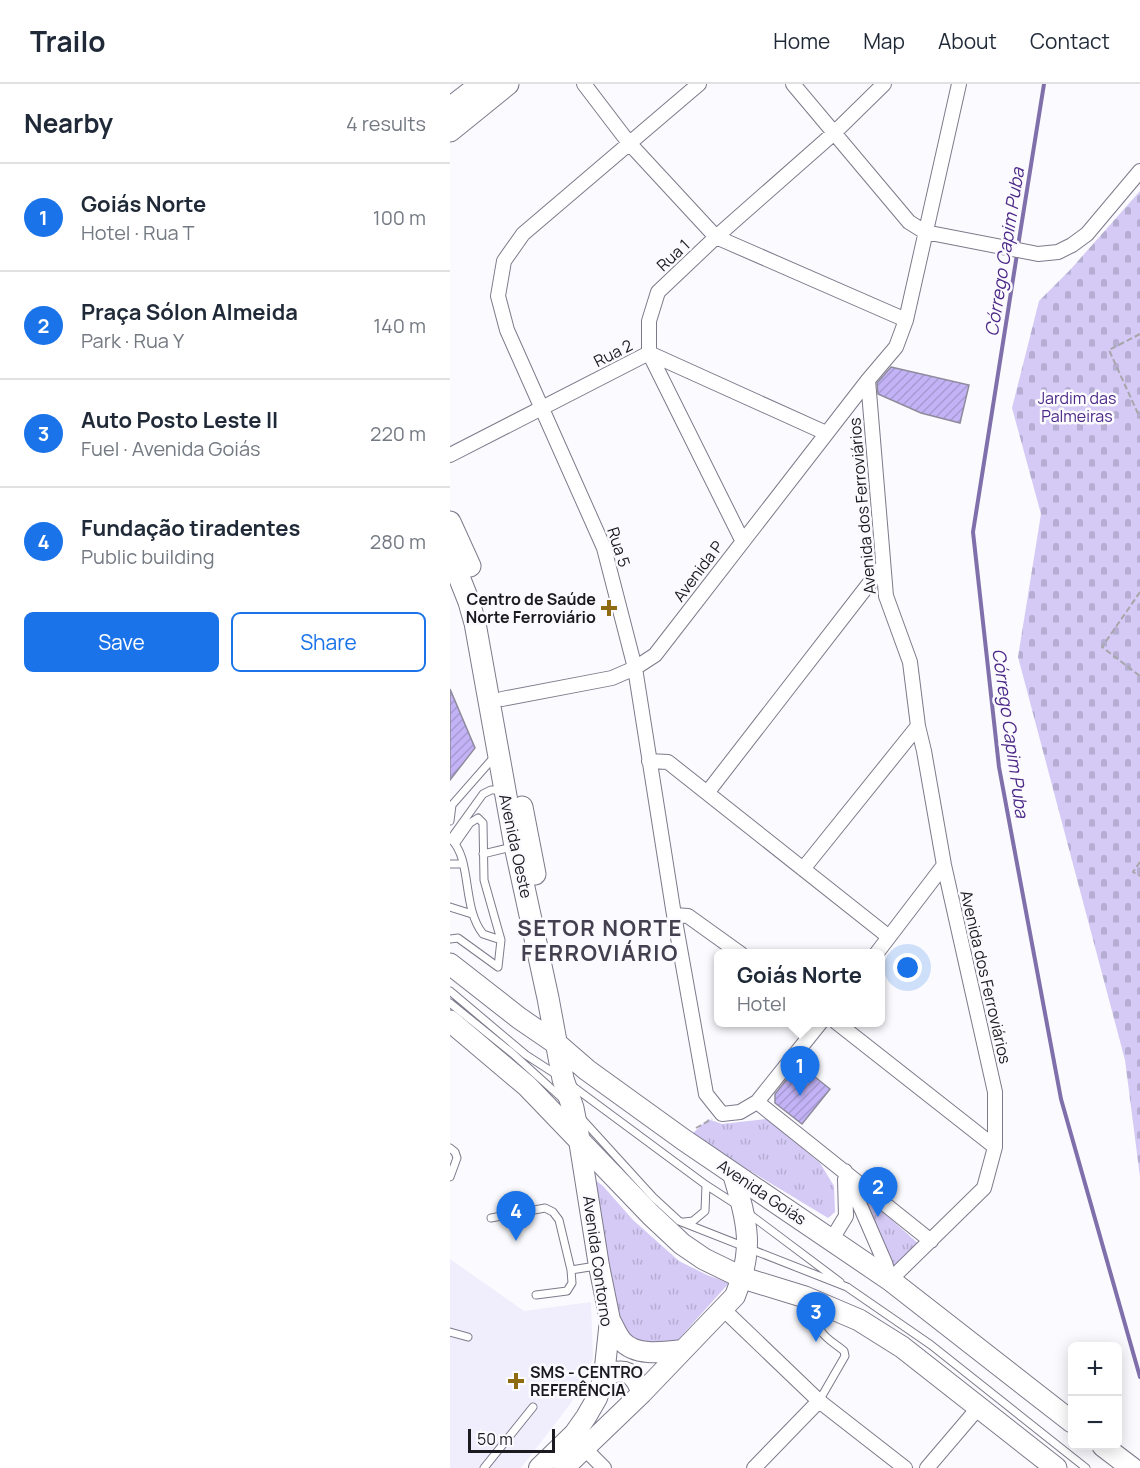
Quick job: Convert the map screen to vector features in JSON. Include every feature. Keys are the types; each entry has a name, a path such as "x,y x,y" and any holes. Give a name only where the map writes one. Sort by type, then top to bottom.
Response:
{"main road":[{"path":"450,108 481,84"},
{"path":"450,131 508,84"},
{"name":"Avenida Oeste","path":"450,522 472,570 481,597 502,699 564,1050 563,1079 573,1108 579,1140"},
{"name":"Avenida Oeste","path":"450,554 470,602 515,846 548,998 564,1050"},
{"name":"Avenida Goiás","path":"450,964 679,1137 890,1280 1068,1419"},
{"path":"519,1018 533,1015 540,1010 548,998"},
{"path":"450,1021 527,1086 651,1215 682,1244 704,1259 743,1278 817,1302 858,1320 902,1347 1056,1468"},
{"name":"Avenida Contorno","path":"539,1468 574,1434 597,1398 604,1376 610,1320 579,1140"},
{"path":"564,1468 642,1393 735,1296 743,1278 749,1250 743,1209 734,1174"},
{"path":"610,1320 622,1341 629,1347 656,1352 683,1350"},
{"path":"604,1376 616,1371 627,1371 638,1382 642,1393"},
{"path":"1108,1450 1132,1468"}],"street":[{"path":"584,84 629,143 716,237 906,320"},
{"name":"Rua 5","path":"699,84 523,234 504,261 498,296 507,330 604,548 635,668 674,915 706,1094 722,1114"},
{"path":"793,84 909,222 925,231 1038,254 1058,252 1087,234 1140,171"},
{"name":"Rua 1","path":"742,540 649,353 649,321 658,292 716,237 834,133 884,84"},
{"path":"868,380 896,347 906,320 958,84"},
{"name":"Rua 2","path":"450,455 649,353 826,433"},
{"name":"Avenida P","path":"502,699 612,678 635,668 654,655 868,380"},
{"name":"Avenida dos Ferroviários","path":"868,380 886,596 910,662 918,726 944,866 995,1092 995,1147 984,1188 890,1280"},
{"path":"707,793 882,567"},
{"path":"803,869 918,726"},
{"path":"650,761 668,762 889,937"},
{"path":"880,949 944,866"},
{"path":"674,915 688,916 734,949"},
{"path":"722,1114 740,1112 757,1102 818,1027"},
{"path":"841,1027 995,1147"},
{"path":"757,1102 932,1240"},
{"path":"832,1239 846,1216 845,1171"},
{"path":"845,1171 885,1263 890,1280"},
{"path":"723,1309 819,1401 905,1468"},
{"path":"754,1468 819,1401"},
{"path":"927,1468 979,1407"},
{"path":"584,1448 604,1468"}],"lane":[{"path":"450,821 452,805 498,751"},
{"path":"452,840 483,794 491,790 504,790"},
{"path":"450,939 458,938 498,967 501,940 484,880 483,823 478,818 452,840"},
{"path":"452,840 460,850 472,914 483,934 501,940"},
{"path":"483,854 515,846"},
{"path":"450,864 463,864"},
{"path":"450,907 472,914"},
{"path":"450,991 526,1054 706,1185 743,1209 847,1287 931,1345 1086,1468"},
{"path":"450,1002 512,1053 573,1108 653,1197 679,1221 847,1287"},
{"path":"450,1148 455,1152 457,1158 450,1177"},
{"path":"679,1221 693,1221 705,1211 706,1185"},
{"path":"491,1218 545,1209 554,1212 559,1220 572,1283 567,1291 536,1295"},
{"path":"571,1270 599,1266"},
{"path":"817,1302 819,1328 824,1336 844,1351 845,1356 819,1401"},
{"path":"450,1332 468,1337"},
{"path":"484,1468 533,1407"}],"path":[{"path":"1140,334 1109,350 1140,418"},
{"path":"1140,592 1102,647 1140,676"},
{"path":"1140,862 1133,872 1140,876"},
{"path":"679,1137 722,1114"}],"shaded area":[{"name":"SMS - CENTRO REFERÊNCIA","path":"450,1259 524,1311 591,1302 593,1359 571,1403 521,1468 450,1468"}],"green space":[{"name":"Jardim das Palmeiras","path":"1140,191 1140,1177 1125,1060 1018,657 1041,514 1012,408 1039,301 1070,270"},
{"path":"708,1119 722,1124 767,1119 820,1163 834,1186 835,1212 828,1218 691,1135"},
{"path":"588,1174 603,1186 633,1220 679,1261 729,1283 675,1343 666,1348 622,1336"},
{"path":"855,1187 921,1246 894,1272"}],"building":[{"path":"891,367 969,385 960,423 921,413 878,394 877,383"},
{"path":"450,689 475,748 450,780"},
{"path":"799,1064 830,1089 802,1124 775,1103 775,1094"}],"waterway":[{"name":"Córrego Capim Puba","path":"1018,246 1044,84"},
{"name":"Córrego Capim Puba","path":"1017,254 973,532 999,767 1061,1099 1140,1377"}],"place":[{"name":"Centro de Saúde Norte Ferroviário","path":"609,608"},
{"name":"Goiás Norte","path":"800,1096"},
{"name":"Praça Sólon Almeida","path":"878,1217"},
{"name":"Fundação tiradentes","path":"516,1241"},
{"name":"Auto Posto Leste II","path":"816,1342"},
{"name":"SMS - CENTRO REFERÊNCIA","path":"516,1381"}],"district":[{"name":"SETOR NORTE FERROVIÁRIO","path":"600,940"}]}
